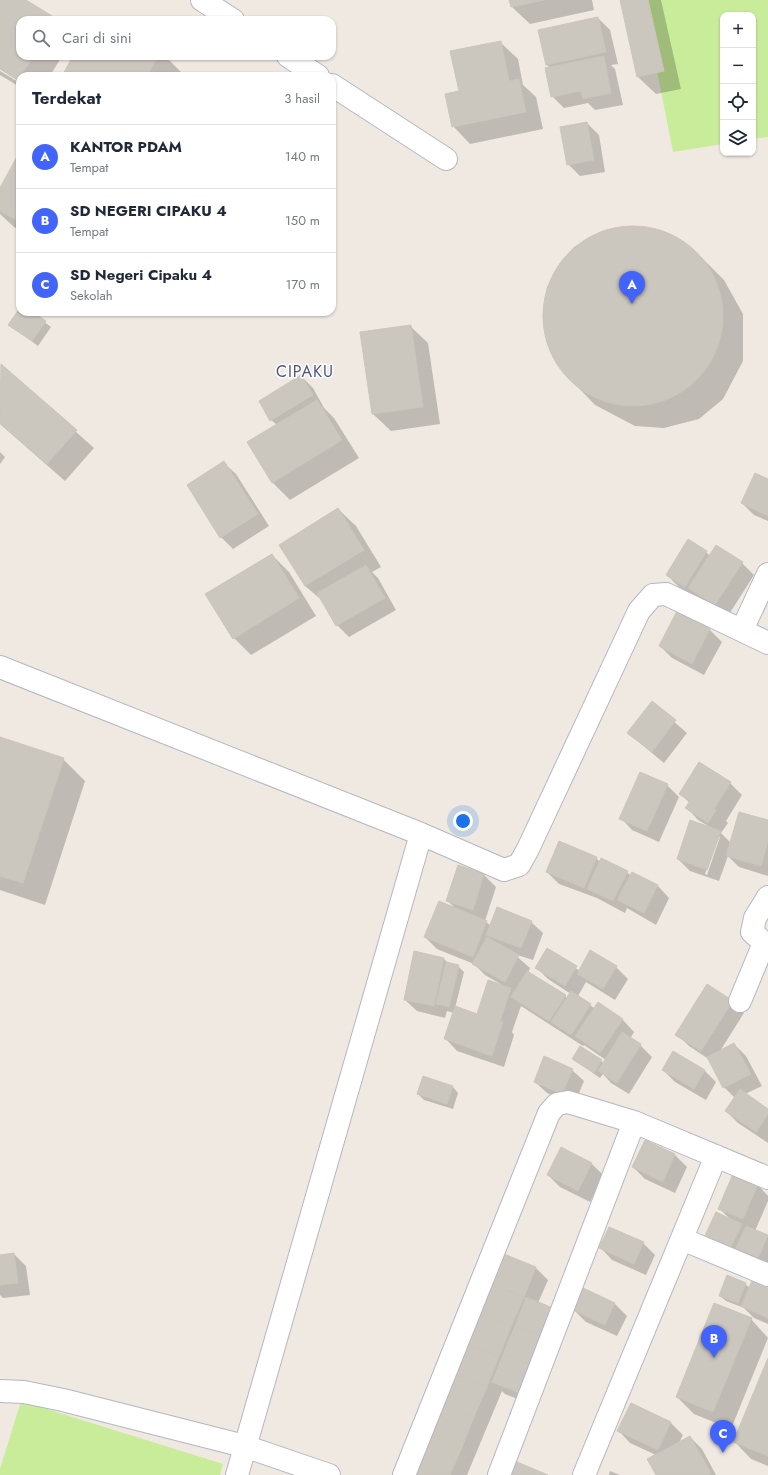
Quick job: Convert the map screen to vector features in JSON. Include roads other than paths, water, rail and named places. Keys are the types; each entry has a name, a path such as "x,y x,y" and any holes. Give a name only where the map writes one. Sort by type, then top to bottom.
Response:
{"street":[{"path":"202,0 226,16"},
{"path":"294,60 312,72"},
{"path":"336,88 446,160"},
{"path":"742,630 768,574"},
{"path":"0,667 421,834 504,870 518,865 528,849 639,612 653,595 666,594 768,643"},
{"path":"237,1475 244,1446 421,834"},
{"path":"740,1001 764,943 752,932 755,918 768,897"},
{"path":"404,1475 549,1113 557,1104 568,1102 634,1122 768,1178"},
{"path":"500,1475 634,1122"},
{"path":"584,1475 716,1156"},
{"path":"682,1239 768,1276"},
{"path":"0,1391 24,1392 63,1400 244,1446 329,1475"}],"place":[{"name":"KANTOR PDAM","path":"632,304"},
{"name":"SD NEGERI CIPAKU 4","path":"714,1358"},
{"name":"SD Negeri Cipaku 4","path":"723,1453"}],"district":[{"name":"CIPAKU","path":"305,371"}]}
